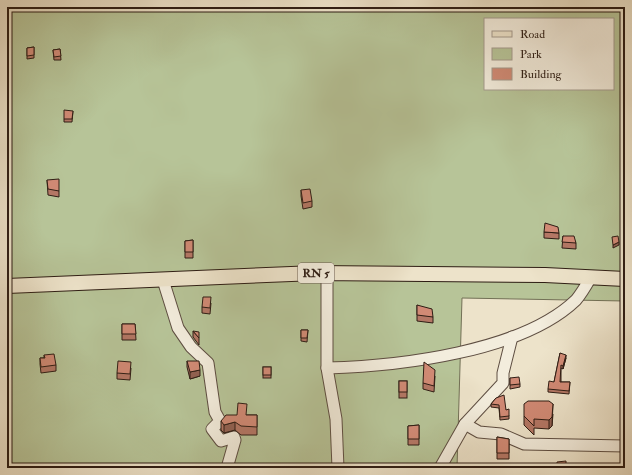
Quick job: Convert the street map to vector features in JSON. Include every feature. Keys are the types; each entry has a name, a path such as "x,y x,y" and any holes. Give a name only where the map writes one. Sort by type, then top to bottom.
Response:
{"main road":[{"name":"RN 5","path":"7,286 327,274 591,277 625,279"}],"street":[{"path":"327,274 327,368 336,419 338,468"},
{"path":"327,368 366,367 410,362 484,346 512,337 550,319 564,309 576,299 591,277"},
{"path":"163,280 178,328 192,347 208,363 215,412 220,421 212,429 221,441 234,437 236,440 228,468"},
{"path":"440,468 465,424 503,383 503,373 512,337"},
{"path":"465,424 479,432 501,434 524,444 625,446"}],"green space":[{"path":"7,7 625,7 625,301 462,298 457,468 7,468"}],"building":[{"path":"34,47 34,55 27,56 27,48"},
{"path":"60,49 61,56 54,57 53,50"},
{"path":"64,110 73,111 72,119 64,119"},
{"path":"59,179 59,191 48,189 47,180"},
{"path":"310,189 312,201 303,203 301,190"},
{"path":"545,223 558,227 559,233 544,232"},
{"path":"563,236 574,236 576,243 562,242"},
{"path":"618,236 619,242 613,245 612,237"},
{"path":"193,240 193,252 185,252 185,241"},
{"path":"203,297 211,297 210,308 202,307"},
{"path":"417,305 432,309 433,317 417,315"},
{"path":"122,324 135,324 136,334 122,334"},
{"path":"301,330 308,330 307,338 301,338"},
{"path":"193,331 199,332 199,338"},
{"path":"560,353 566,355 563,366 561,365 560,382 570,382 569,391 548,389 549,381 554,382"},
{"path":"54,354 56,365 41,367 40,358 45,358 44,355"},
{"path":"118,361 131,362 130,374 117,373"},
{"path":"187,361 199,361 200,370 190,372"},
{"path":"424,362 435,370 434,386 423,383"},
{"path":"263,367 271,367 271,375 263,375"},
{"path":"519,377 520,384 510,385 510,378"},
{"path":"399,381 407,381 407,392 399,392"},
{"path":"504,395 506,410 509,409 509,416 500,417 499,405 491,404 496,398"},
{"path":"528,401 549,401 553,404 552,417 549,420 534,419 534,426 524,416 524,404"},
{"path":"238,403 247,404 246,415 257,415 257,427 241,426 235,422 224,425 221,421 226,415 237,415"},
{"path":"419,425 419,439 408,439 408,426"},
{"path":"497,437 509,439 509,453 497,453"},
{"path":"566,461 566,468 557,468 557,462"}]}
